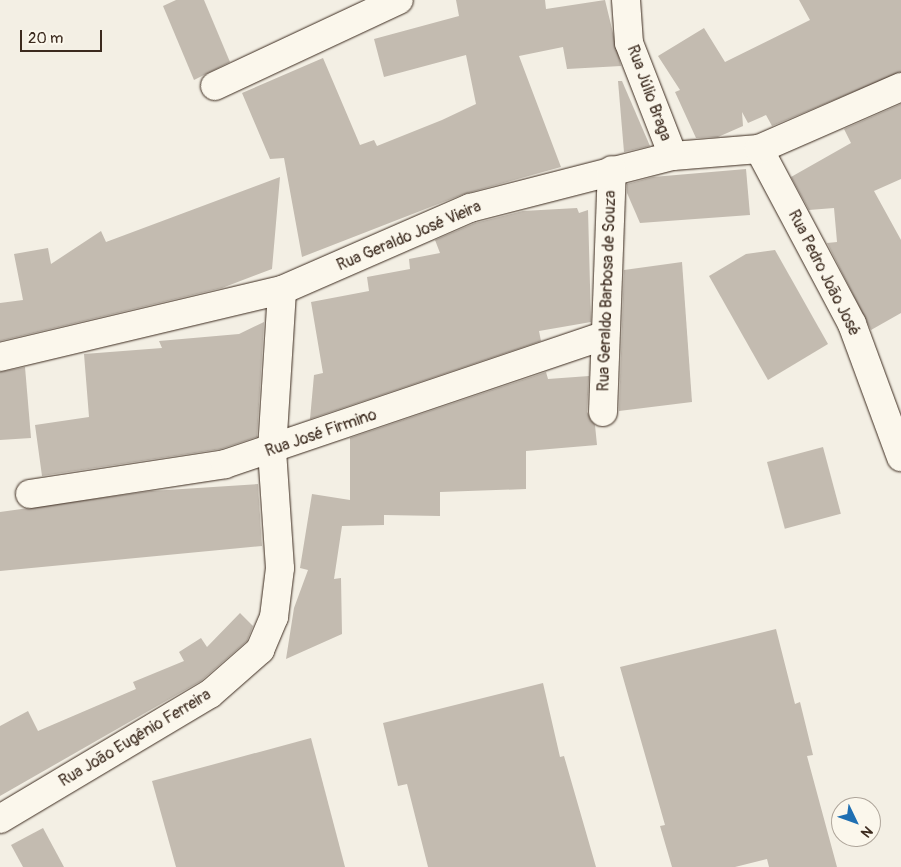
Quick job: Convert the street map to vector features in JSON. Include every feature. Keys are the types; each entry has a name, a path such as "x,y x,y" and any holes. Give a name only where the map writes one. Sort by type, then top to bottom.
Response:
{"street":[{"path":"215,86 399,0"},
{"name":"Rua Júlio Braga","path":"626,0 629,42 673,156"},
{"name":"Rua Geraldo José Vieira","path":"0,357 282,290 470,208 612,170 673,156 759,149 901,87"},
{"name":"Rua Pedro João José","path":"759,149 852,324 901,457"},
{"name":"Rua Geraldo Barbosa de Souza","path":"603,412 604,336 612,170"},
{"name":"Rua João Eugênio Ferreira","path":"0,819 210,694 260,650 274,617 280,568 272,450 282,290"},
{"name":"Rua José Firmino","path":"30,494 225,464 272,450 604,336"}],"building":[{"path":"176,0 204,0 230,62 194,80 163,6"},
{"path":"456,0 545,0 546,9 605,0 621,66 567,69 563,47 519,56 561,167 464,194 302,257 284,158 270,159 242,93 323,58 360,145 374,140 377,146 442,120 476,104 466,55 384,77 374,39 459,16"},
{"path":"799,0 901,0 901,72 772,126 766,115 748,123 742,112 743,126 718,137 696,138 675,92 680,90 658,56 704,28 725,62 810,20"},
{"path":"618,81 622,81 650,146 624,152"},
{"path":"901,104 901,179 874,191 901,240 901,313 871,330 827,243 837,242 834,208 809,210 791,177 851,143 844,129"},
{"path":"746,169 750,215 640,223 627,193 627,184 653,177"},
{"path":"280,177 272,269 222,288 0,341 0,303 23,300 14,254 48,248 51,264 101,231 106,242"},
{"path":"577,208 579,213 588,210 591,322 539,331 541,341 310,419 314,375 323,373 311,302 369,291 367,277 410,269 409,259 440,253 435,240 475,223 523,211"},
{"path":"775,250 828,344 768,380 709,276 746,254"},
{"path":"682,262 692,402 619,411 624,270"},
{"path":"264,322 257,437 221,449 42,476 35,425 89,417 84,354 162,348 159,341 239,334"},
{"path":"25,367 31,438 0,440 0,372"},
{"path":"546,372 548,379 589,376 587,412 595,425 597,445 526,451 526,489 440,492 440,516 384,515 384,525 342,526 334,579 341,578 342,634 286,659 294,608 308,570 300,568 312,494 350,500 350,438"},
{"path":"823,447 841,514 785,529 767,462"},
{"path":"258,484 262,546 0,571 0,512 151,491"},
{"path":"240,613 253,626 247,641 201,681 0,796 0,726 28,711 38,731 136,689 133,682 184,661 179,652 201,638 207,647"},
{"path":"776,629 795,704 800,702 813,755 807,756 837,867 769,867 767,859 735,867 672,867 660,826 665,825 620,667"},
{"path":"543,683 560,757 564,756 596,867 428,867 407,784 398,786 383,723"},
{"path":"311,738 345,867 176,867 152,781"},
{"path":"43,828 64,867 23,867 11,845"}]}
